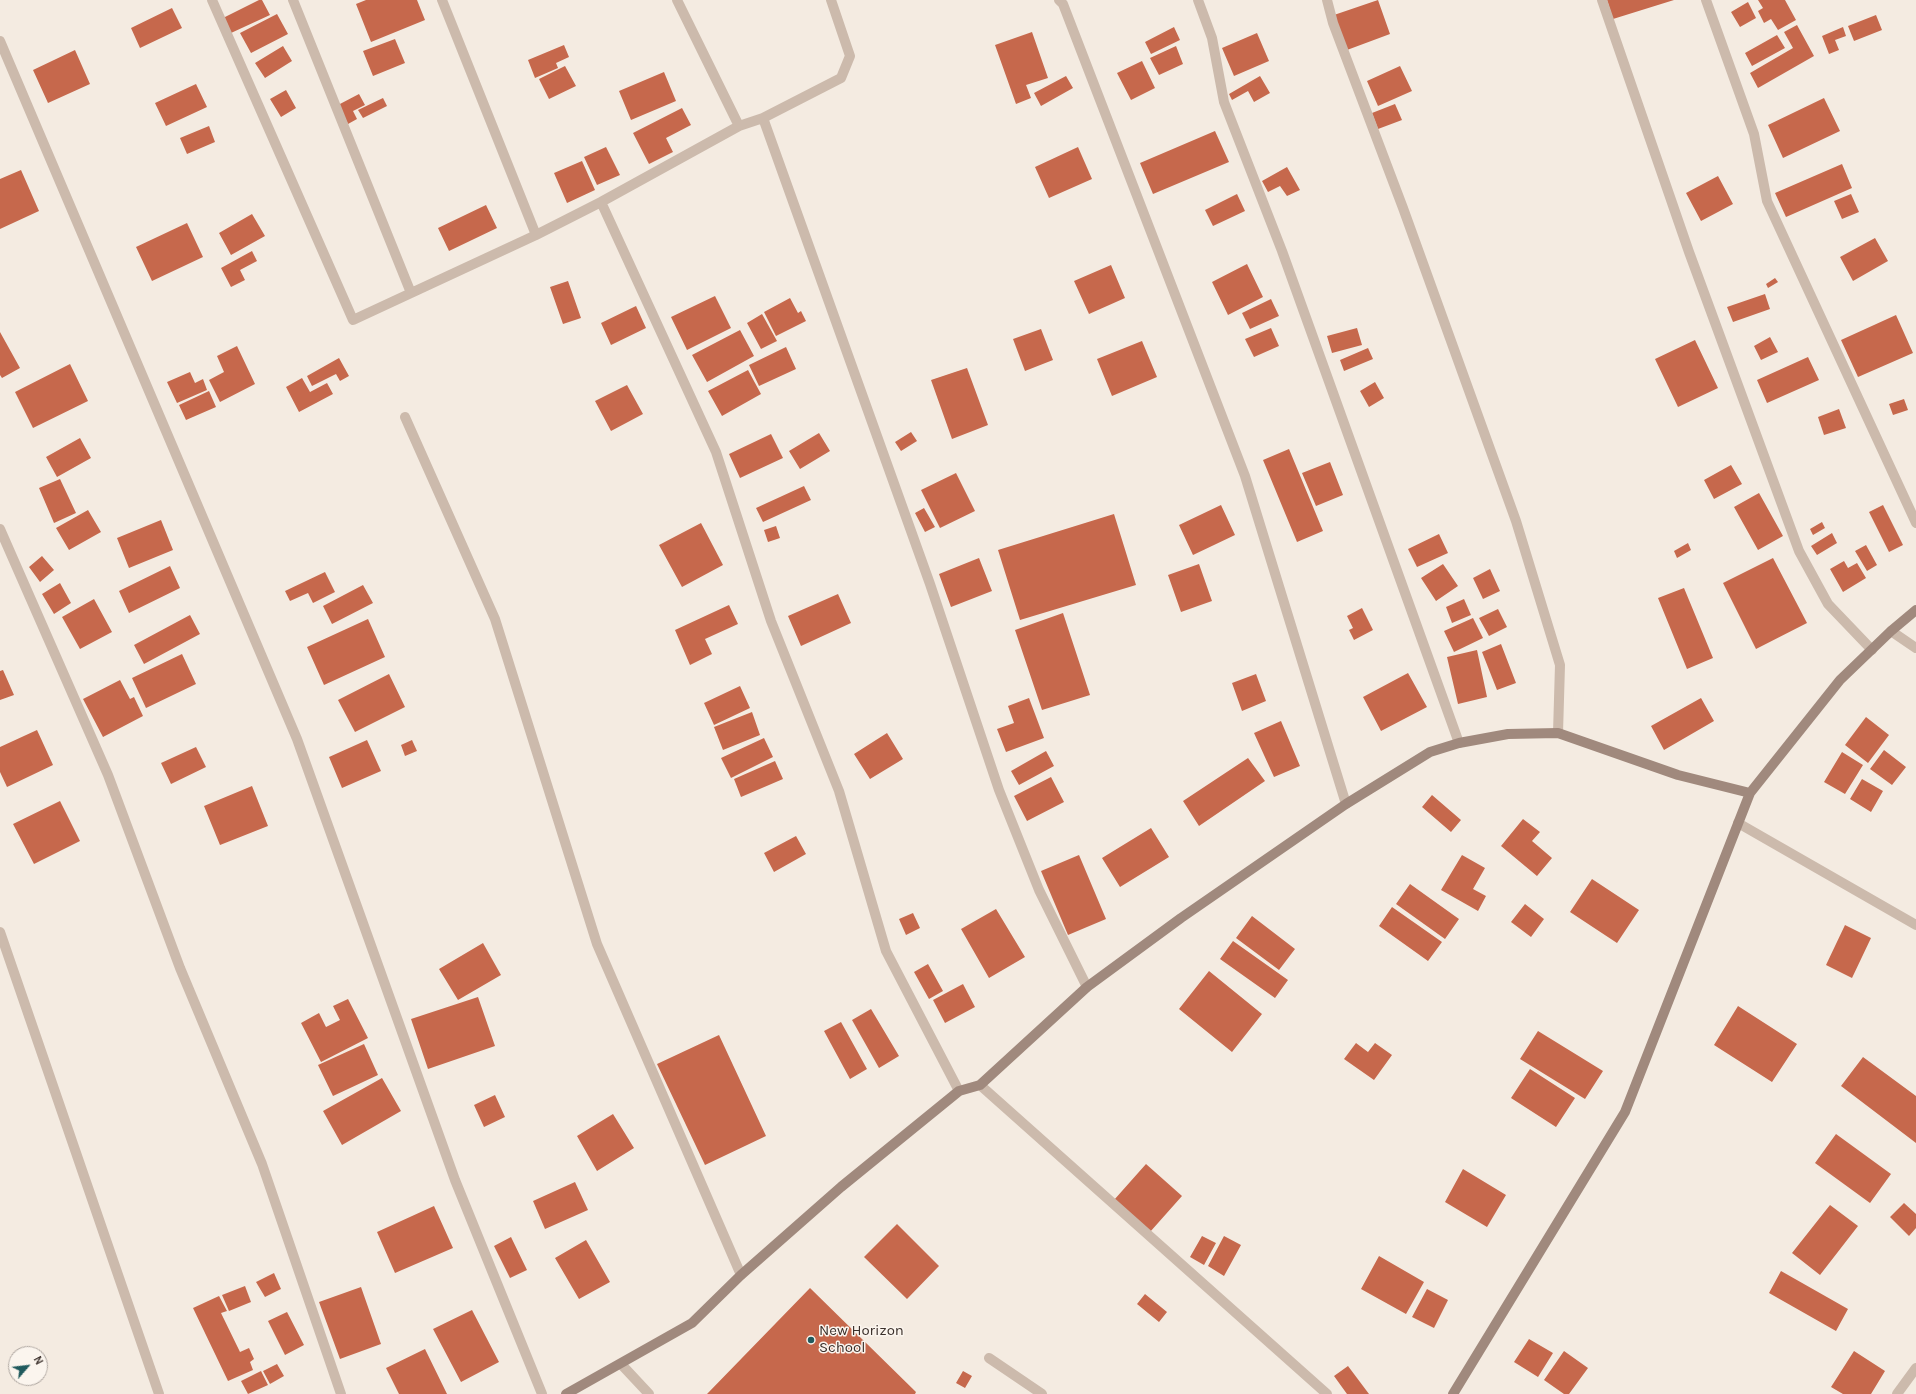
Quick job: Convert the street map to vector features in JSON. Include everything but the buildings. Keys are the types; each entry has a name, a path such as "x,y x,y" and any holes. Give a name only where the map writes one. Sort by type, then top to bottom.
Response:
{"street":[{"path":"212,0 353,320 536,235 601,202 739,126 763,118 841,78 850,56 831,0"},
{"path":"293,0 411,293"},
{"path":"442,0 536,235"},
{"path":"677,0 739,126"},
{"path":"1059,0 1063,4 1244,476 1346,804"},
{"path":"1198,0 1212,38 1224,102 1282,251 1459,743"},
{"path":"1327,0 1333,23 1403,208 1516,521 1560,666 1558,732"},
{"path":"1602,0 1689,252 1799,552 1828,604 1872,650"},
{"path":"1706,0 1754,134 1767,202 1916,523"},
{"path":"0,41 297,739 455,1180 542,1394"},
{"path":"763,118 930,584 999,790 1039,890 1087,987"},
{"path":"601,202 716,452 771,621 839,791 886,951 959,1091"},
{"path":"405,417 495,619 597,944 741,1275"},
{"path":"0,529 108,775 180,968 262,1164 341,1394"},
{"path":"1453,1394 1625,1112 1750,793 1840,680 1891,631 1916,610"},
{"path":"1891,631 1916,648"},
{"path":"566,1394 692,1323 741,1275 841,1187 959,1091 980,1085 1087,987 1181,918 1346,804 1430,752 1459,743 1508,734 1558,732 1678,775 1750,793"},
{"path":"1738,823 1916,925"},
{"path":"0,932 160,1394"},
{"path":"980,1085 1327,1394"},
{"path":"989,1358 1042,1394"},
{"path":"621,1364 649,1394"},
{"path":"1897,1394 1916,1368"}],"place":[{"name":"New Horizon School","path":"811,1340"}]}
